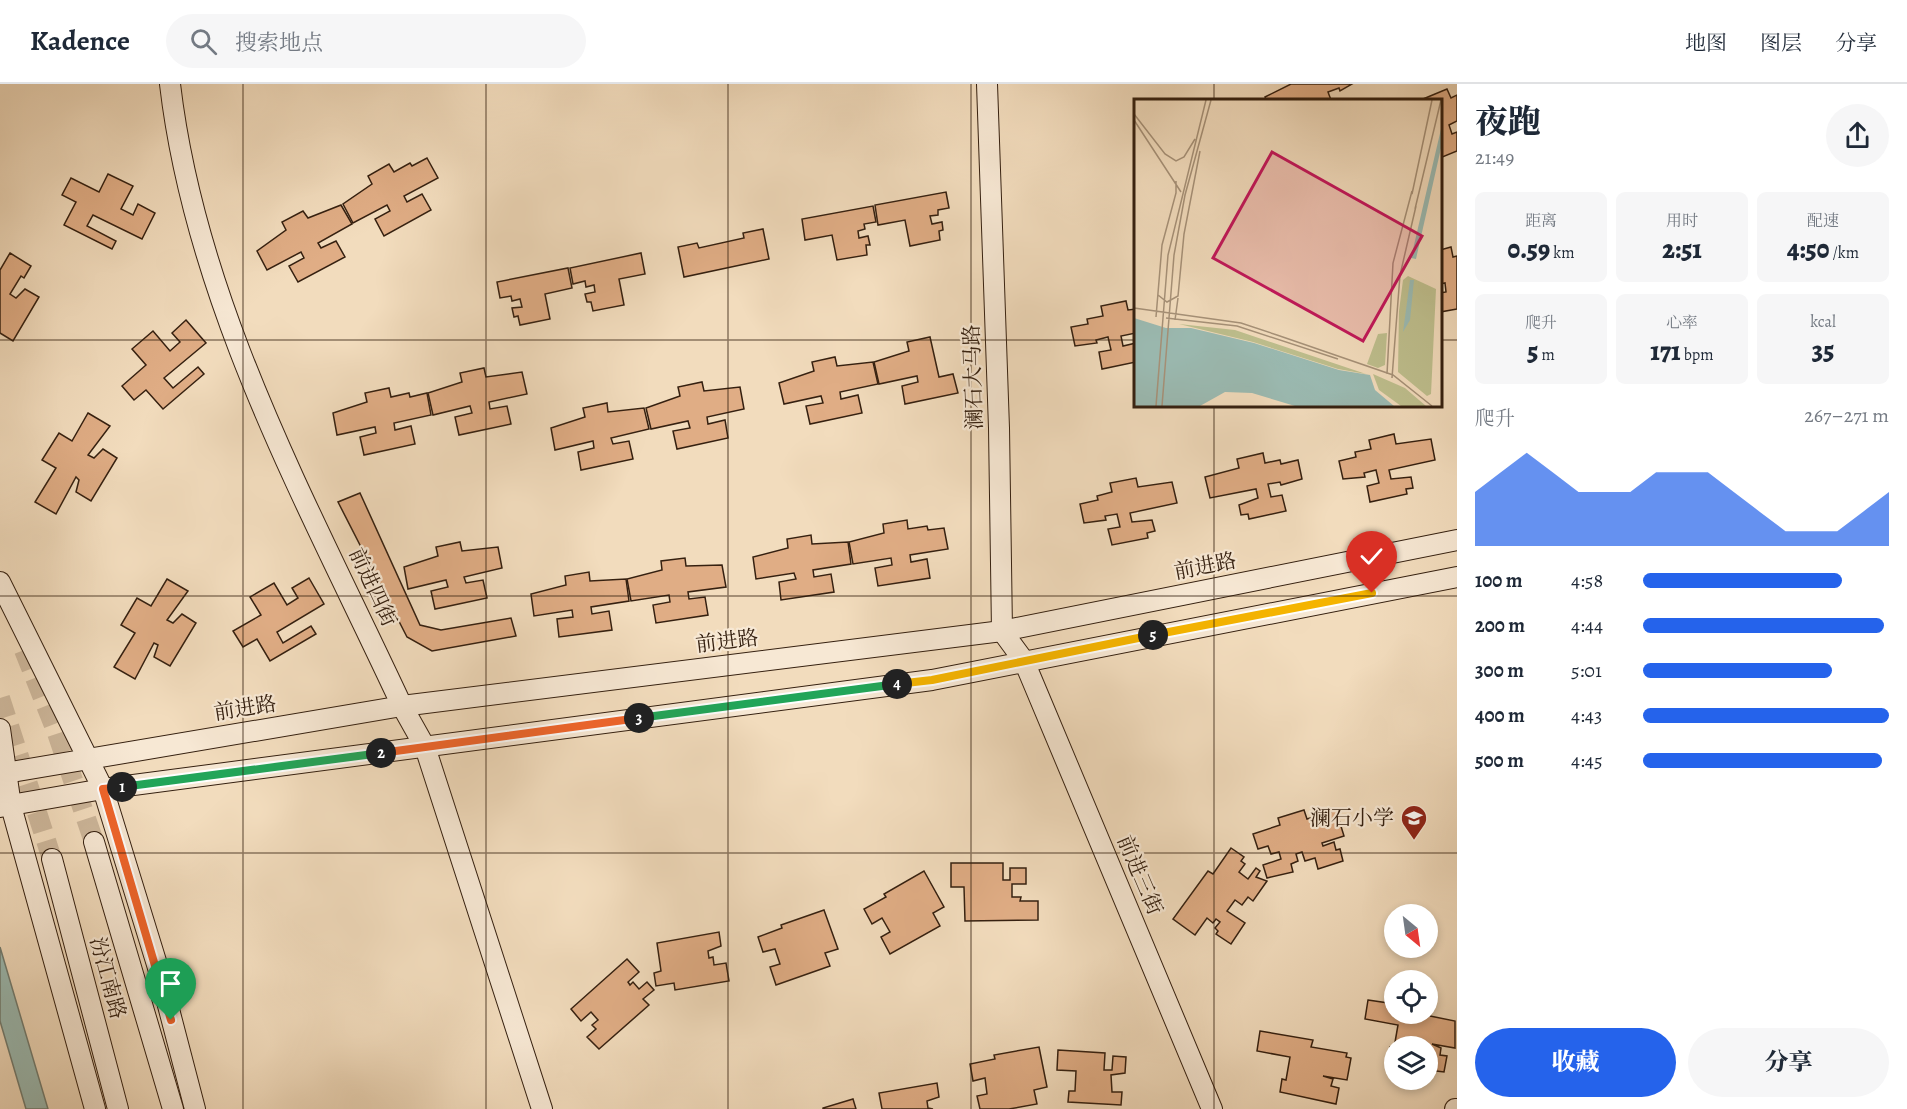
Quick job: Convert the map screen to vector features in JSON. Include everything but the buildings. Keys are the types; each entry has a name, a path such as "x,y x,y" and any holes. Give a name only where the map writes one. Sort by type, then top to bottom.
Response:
{"street":[{"name":"前进四街","path":"170,84 176,131 216,291 264,410 402,706 425,747 542,1109"},
{"name":"澜石大马路","path":"987,84 999,428 1002,631"},
{"name":"前进路","path":"4,773 402,706 1002,631 1457,540"},
{"path":"5,806 103,789 932,680 1024,660 1457,577"},
{"path":"0,582 103,789 159,971 195,1109"},
{"path":"1002,631 1024,660"},
{"name":"前进三街","path":"1024,660 1212,1109"},
{"path":"0,729 5,806 95,1109"},
{"name":"汾江南路","path":"94,842 173,1109"},
{"name":"汾江南路","path":"52,859 118,1109"}],"water":[{"path":"0,947 48,1109 26,1109 0,1021"}],"tunnel":[{"path":"24,650 57,733 94,842"},
{"path":"0,698 52,859"}],"place":[{"name":"澜石小学","path":"1414,841"}],"route":[{"path":"171,1020 159,971 103,789 932,680 1372,593"}]}
